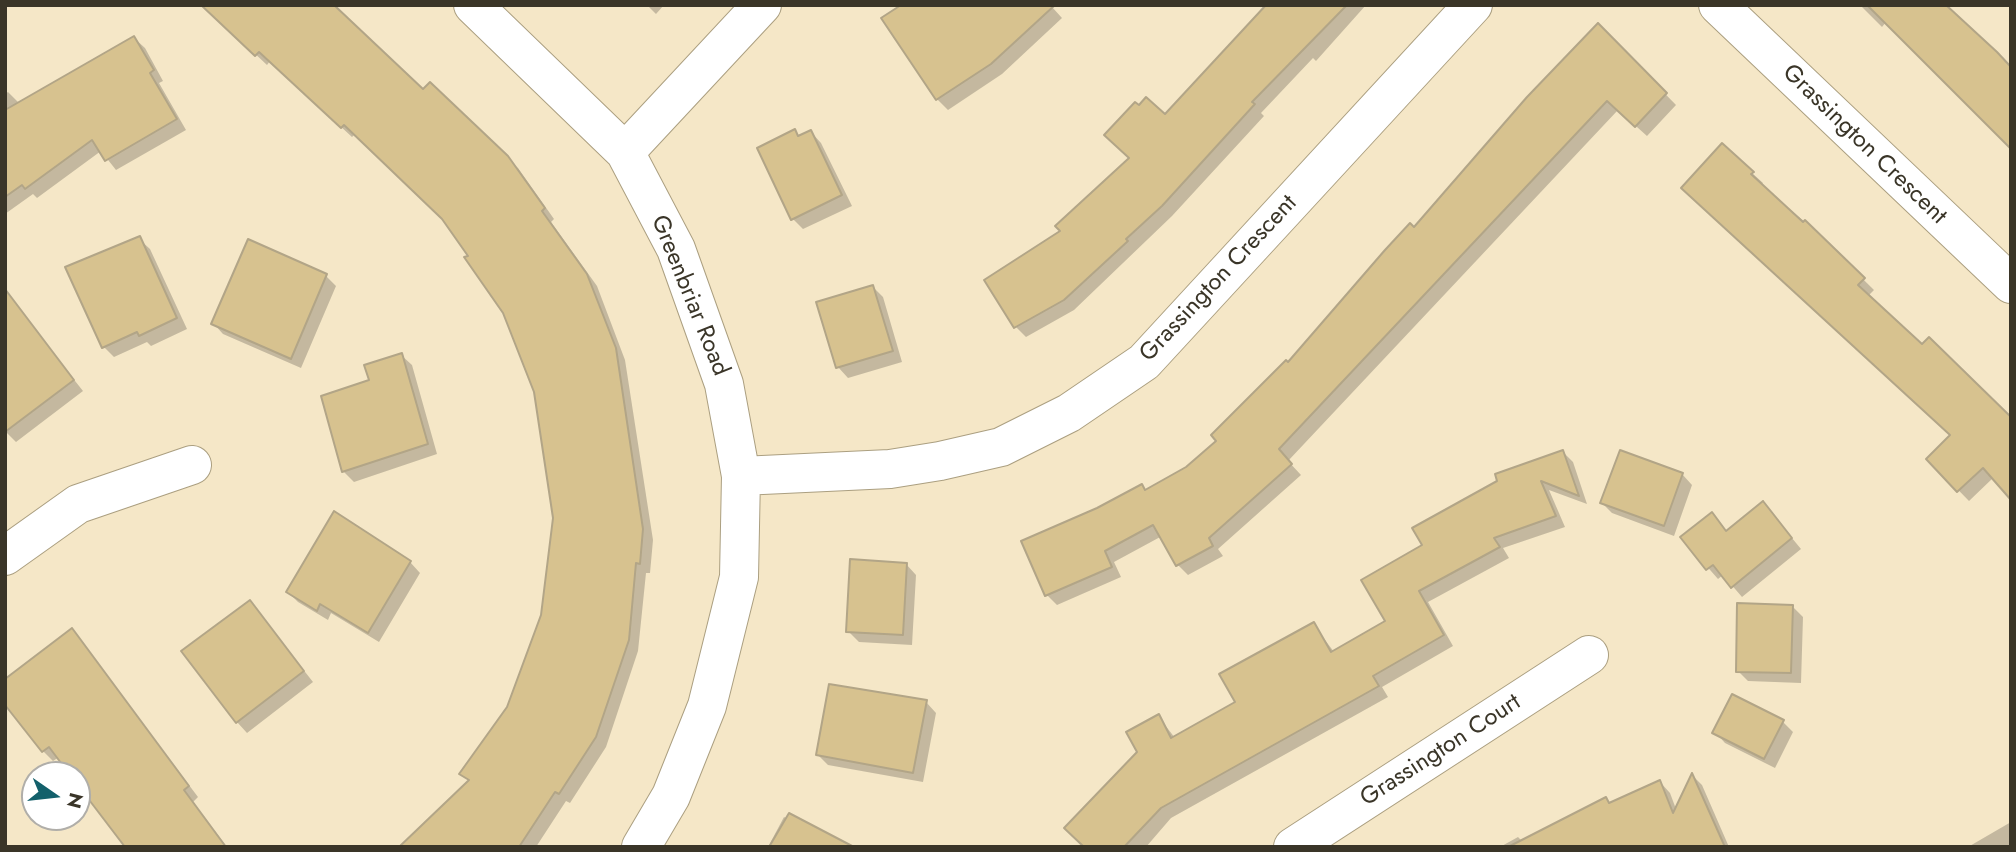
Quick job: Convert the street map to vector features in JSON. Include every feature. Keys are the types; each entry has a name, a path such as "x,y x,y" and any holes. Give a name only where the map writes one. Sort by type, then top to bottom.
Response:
{"street":[{"name":"Greenbriar Road","path":"473,5 625,152 676,249 724,384 741,476 739,577 707,706 671,796 641,847"},
{"path":"625,152 762,5"},
{"name":"Grassington Crescent","path":"741,476 890,468 940,461 1001,447 1069,414 1144,362 1473,5"},
{"name":"Grassington Crescent","path":"1718,5 2011,284"},
{"path":"5,556 78,504 192,465"},
{"name":"Grassington Court","path":"1293,847 1589,654"}],"building":[{"path":"201,5 334,5 423,89 430,82 508,156 545,208 542,211 587,274 616,348 643,529 640,564 636,563 629,640 596,737 559,794 555,792 519,847 399,847 469,780 459,774 507,707 541,615 553,518 534,392 503,313 464,257 468,256 442,219 344,125 341,128 259,52 255,56"},
{"path":"901,5 1055,5 991,64 936,100 881,18"},
{"path":"1266,5 1347,5 1252,102 1255,104 1162,206 1126,239 1128,241 1064,300 1014,328 984,280 1060,231 1055,226 1129,158 1104,135 1135,102 1139,105 1146,97 1165,114"},
{"path":"1867,5 1946,5 1997,52 2011,67 2011,149"},
{"path":"1598,23 1667,93 1635,127 1607,101 1279,449 1292,464 1209,538 1213,546 1176,566 1153,525 1105,551 1112,567 1045,596 1021,541 1097,508 1142,484 1145,490 1186,467 1216,441 1211,435 1286,360 1288,362 1385,250 1410,223 1414,227 1527,97"},
{"path":"134,36 154,70 150,73 177,119 105,161 92,140 25,189 22,185 5,197 5,110"},
{"path":"795,129 798,136 811,130 842,195 791,220 757,148"},
{"path":"1722,143 1754,172 1751,174 1803,222 1805,220 1865,278 1858,285 1922,344 1929,337 2011,417 2011,500 1983,468 1957,492 1926,459 1950,435 1681,188"},
{"path":"140,236 177,318 139,336 137,332 102,348 65,267"},
{"path":"248,239 327,274 291,359 211,324"},
{"path":"873,285 893,351 836,368 816,302"},
{"path":"5,289 74,380 5,432"},
{"path":"402,353 428,444 342,472 321,396 369,380 364,365"},
{"path":"1563,450 1579,496 1541,481 1556,516 1494,538 1500,547 1419,591 1444,635 1373,676 1379,686 1161,808 1124,847 1084,847 1064,828 1137,752 1126,732 1159,714 1171,738 1235,702 1219,674 1314,622 1331,652 1385,621 1361,580 1422,545 1412,528 1497,481 1495,474"},
{"path":"1620,450 1683,473 1664,526 1600,503"},
{"path":"1763,501 1792,538 1731,588 1713,565 1706,570 1680,537 1712,512 1726,531"},
{"path":"334,511 411,561 368,633 320,604 317,611 286,592"},
{"path":"850,559 907,563 903,635 846,632"},
{"path":"250,600 304,671 236,723 181,651"},
{"path":"1737,603 1793,605 1791,673 1736,672"},
{"path":"72,628 189,786 184,790 226,847 125,847 91,802 91,761 60,761 49,747 42,752 5,705 5,679"},
{"path":"829,684 927,700 913,773 816,755"},
{"path":"1732,694 1784,720 1764,759 1712,733"},
{"path":"1692,773 1725,847 1508,847 1606,797 1609,803 1660,780 1673,813"},
{"path":"789,813 854,847 769,847"}]}
